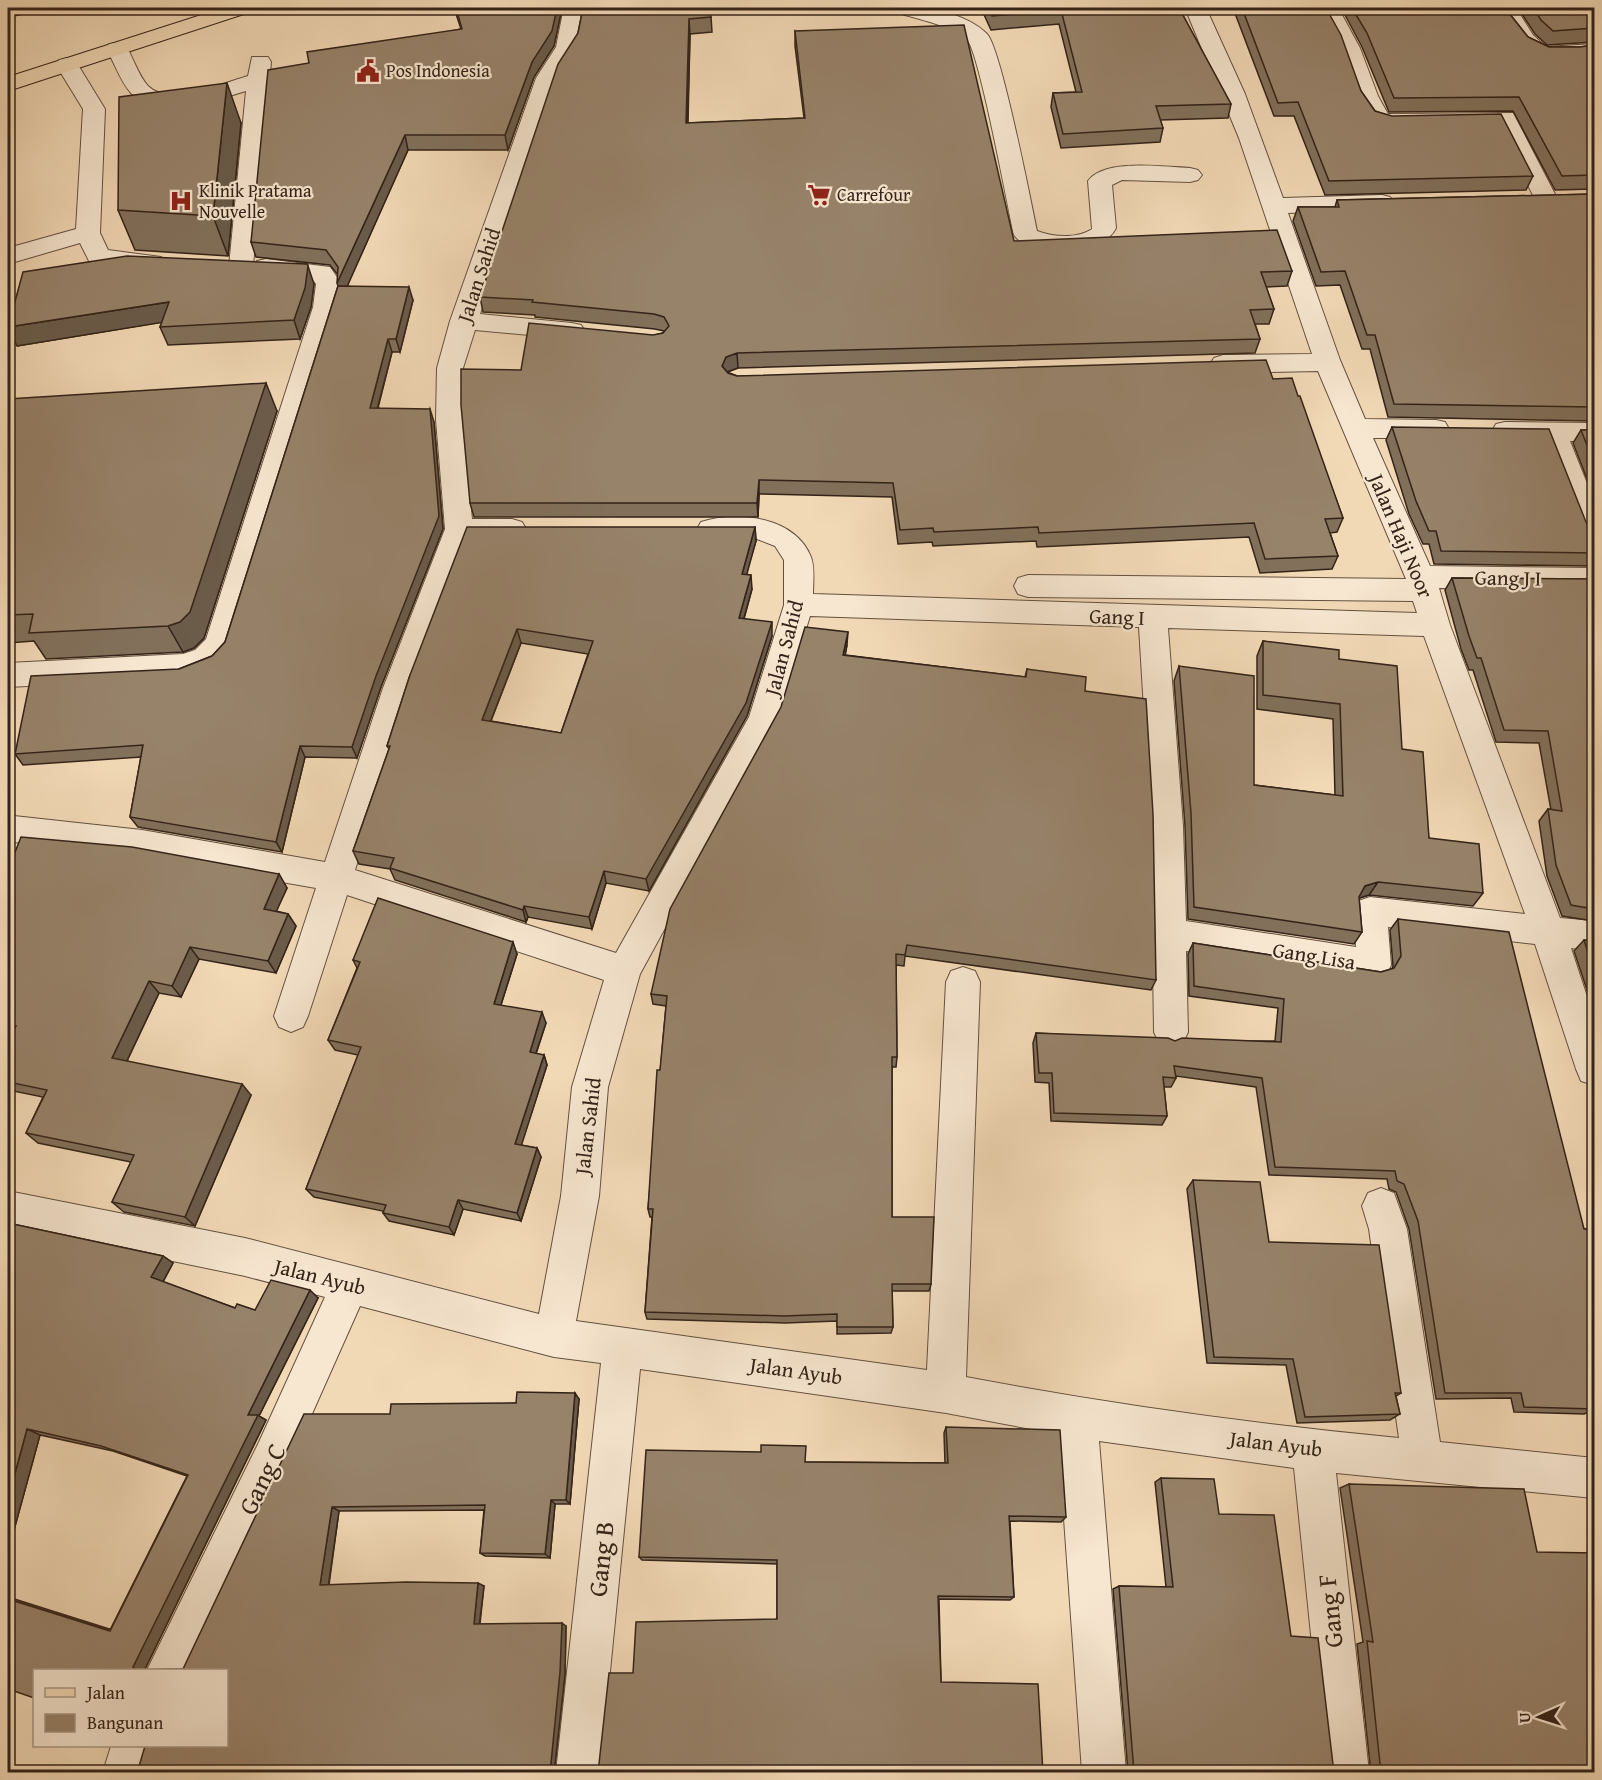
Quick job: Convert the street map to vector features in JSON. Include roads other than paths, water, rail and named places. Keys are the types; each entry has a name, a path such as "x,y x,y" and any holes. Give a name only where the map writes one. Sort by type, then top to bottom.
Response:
{"main road":[{"path":"8,84 121,55 243,8"}],"street":[{"name":"Jalan Sahid","path":"459,529 448,420 450,368 463,321 548,78 567,47 574,12 571,8"},
{"path":"903,8 960,25 980,39 996,97 1026,235 1044,242 1095,240 1103,234 1105,226 1099,192 1100,181 1119,173 1190,175"},
{"name":"Jalan Haji Noor","path":"1195,8 1216,49 1259,158 1272,207 1327,362 1354,428 1424,583 1435,625 1548,931 1594,1070"},
{"path":"1335,8 1330,12 1339,32 1349,46 1356,68 1380,119 1388,122 1505,118 1544,198"},
{"path":"1506,8 1528,47 1539,53 1551,55 1594,50"},
{"path":"8,675 185,666 206,658 219,644 326,307 329,283 321,273 229,265 260,71 173,102 143,92 121,55"},
{"path":"69,69 92,105 88,233 98,256 121,261 182,264"},
{"path":"1272,207 1407,201"},
{"path":"8,256 88,233"},
{"path":"463,321 599,333"},
{"path":"1198,365 1327,362"},
{"path":"1354,428 1594,432"},
{"path":"1553,432 1594,534"},
{"path":"291,1016 398,688 459,529 539,529"},
{"name":"Jalan Sahid","path":"554,1337 579,1196 590,1087 624,971 764,719 799,605 798,559 785,539 759,529 678,529"},
{"name":"Gang J I","path":"1028,586 1424,583 1594,579"},
{"name":"Gang I","path":"799,605 1153,618 1435,625"},
{"path":"1153,618 1167,826 1167,933 1171,1032"},
{"path":"8,831 14,829 142,844 337,878 624,971"},
{"name":"Gang Lisa","path":"1167,933 1374,965 1370,911 1548,931"},
{"path":"1548,931 1594,936"},
{"path":"946,1393 963,982"},
{"path":"1381,1206 1388,1229 1422,1460"},
{"name":"Jalan Ayub","path":"8,1209 244,1257 554,1337 946,1393 1077,1418 1313,1450 1594,1478"},
{"name":"Gang C","path":"170,1669 273,1456 350,1285"},
{"name":"Gang B","path":"578,1773 623,1346"},
{"path":"1077,1418 1104,1773"},
{"name":"Gang F","path":"1313,1450 1347,1773"},
{"path":"125,1773 133,1747"}],"place":[{"name":"Pos Indonesia","path":"368,71"},
{"name":"Carrefour","path":"819,195"},
{"name":"Klinik Pratama Nouvelle","path":"181,201"}]}
